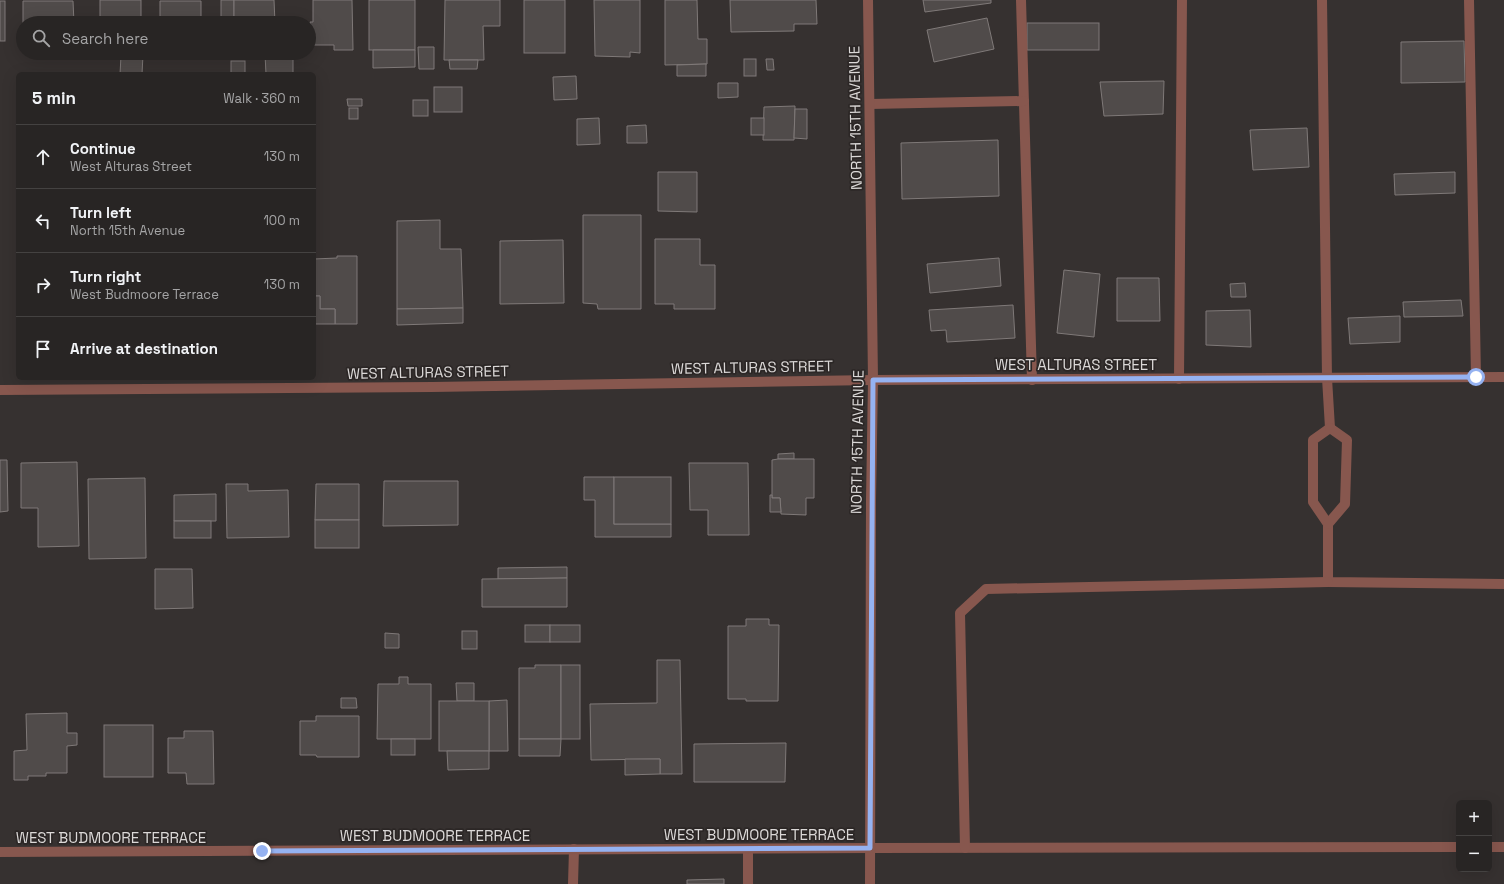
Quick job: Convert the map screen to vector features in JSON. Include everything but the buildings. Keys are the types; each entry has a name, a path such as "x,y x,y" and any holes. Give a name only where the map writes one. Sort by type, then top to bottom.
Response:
{"street":[{"name":"NORTH 15TH AVENUE","path":"868,0 873,380 870,884"},
{"path":"1021,0 1032,380"},
{"path":"1179,379 1182,0"},
{"path":"1322,0 1326,378 1330,428"},
{"path":"1469,0 1476,377"},
{"path":"870,104 1024,101"},
{"name":"WEST ALTURAS STREET","path":"0,390 425,387 873,380 1504,377"},
{"path":"1328,524 1345,504 1347,440 1330,428"},
{"path":"1328,582 1328,524 1312,502 1312,440 1330,428"},
{"path":"964,848 960,613 986,589 1328,582 1504,584"},
{"name":"WEST BUDMOORE TERRACE","path":"0,852 1456,847"},
{"path":"1492,847 1504,847"},
{"path":"573,884 574,849"},
{"path":"748,849 748,884"}],"route":[{"path":"262,851 870,848 871,500 873,380 1476,377"}]}
